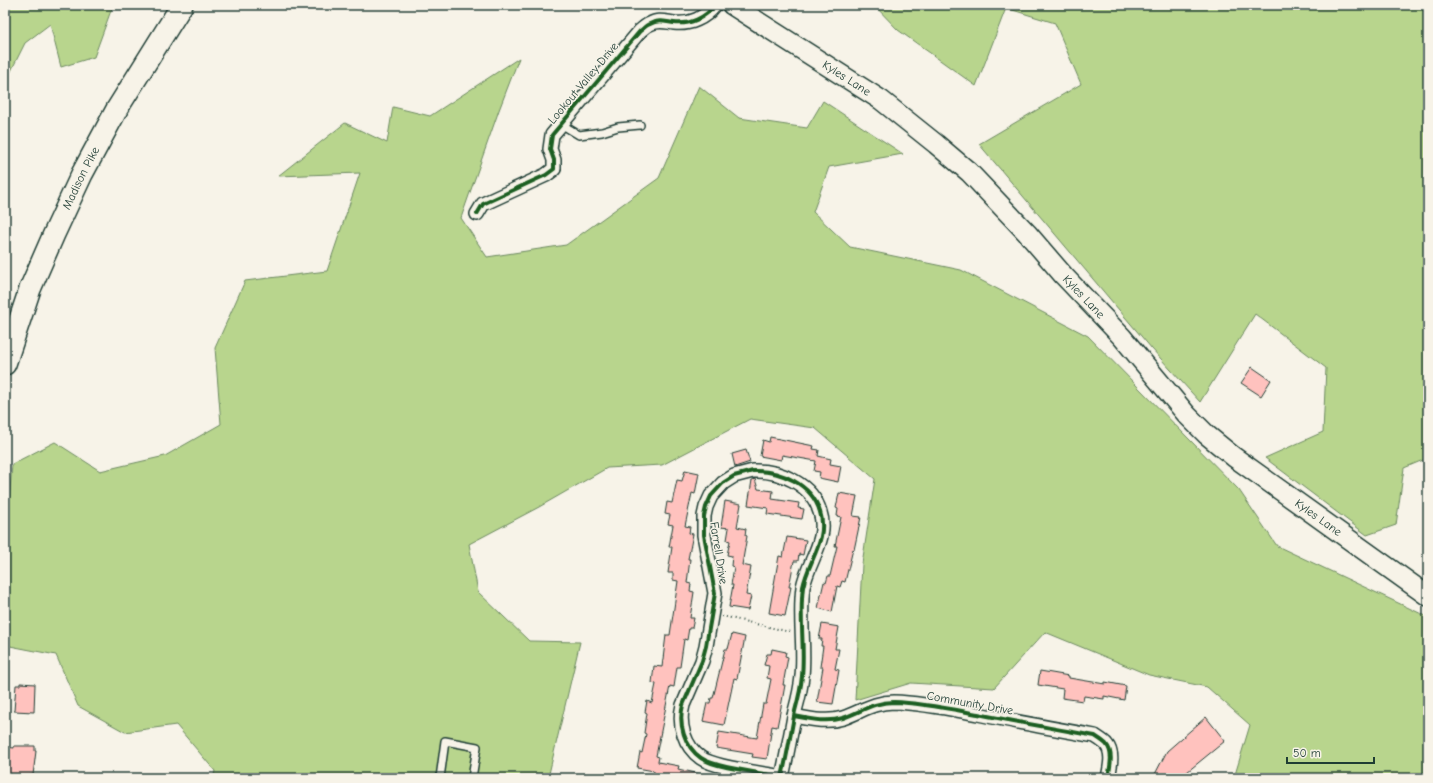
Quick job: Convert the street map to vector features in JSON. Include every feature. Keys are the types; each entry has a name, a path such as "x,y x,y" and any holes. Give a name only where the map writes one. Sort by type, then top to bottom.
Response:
{"main road":[{"name":"Madison Pike","path":"5,364 30,289 82,174 117,109 182,5"},
{"name":"Kyles Lane","path":"732,5 881,100 969,172 1122,337 1187,415 1207,435 1234,457 1428,596"}],"street":[{"name":"Lookout Valley Drive","path":"477,214 483,204 546,175 554,169 554,160 550,149 552,136 640,31 650,23 663,20 676,23 690,22 700,19 715,5"},
{"name":"Farrell Drive","path":"752,471 775,474 798,483 812,494 816,501 822,517 823,529 820,542 803,588 801,616 804,656 802,677 784,778 713,764 702,758 694,751 685,738 682,730 681,712 702,661 712,613 715,593 704,535 704,516 711,496 717,489 734,476 752,471"},
{"name":"Community Drive","path":"794,716 820,720 832,720 843,718 866,707 880,703 894,702 929,705 1095,736 1106,744 1110,753 1108,778"}],"lane":[{"path":"561,124 579,135 602,132 618,127 640,126"},
{"path":"440,778 445,741 477,747 472,778"}],"path":[{"path":"712,613 803,636"}],"green space":[{"path":"5,5 113,5 94,57 61,67 50,24 25,43 5,83"},
{"path":"874,5 1428,5 1428,458 1404,468 1396,525 1367,535 1265,458 1323,432 1326,368 1255,314 1200,402 1152,349 979,144 1081,84 1055,23 1006,8 976,86 898,30"},
{"path":"519,58 461,218 487,257 566,245 659,178 699,86 739,118 807,128 823,101 903,154 829,167 813,212 850,247 961,270 1088,336 1239,490 1277,546 1428,617 1428,778 1234,778 1250,725 1207,687 1149,675 1045,632 994,688 911,683 855,700 862,564 875,479 815,428 750,419 662,465 607,468 539,507 469,544 478,592 529,641 580,642 548,778 213,778 215,771 176,725 125,732 78,706 56,655 5,645 5,555 12,464 55,442 100,471 165,456 221,424 215,348 245,281 327,271 360,173 278,176 345,123 387,143 393,107 430,116"}],"building":[{"path":"1252,367 1271,380 1261,396 1241,383"},
{"path":"770,437 814,446 813,449 819,450 818,456 831,459 830,464 841,466 838,482 819,478 820,472 814,471 816,461 782,455 781,460 760,456 763,440 769,442"},
{"path":"746,450 750,462 735,467 732,454"},
{"path":"685,470 699,473 695,494 692,493 685,526 690,527 689,533 693,534 688,559 690,559 687,583 691,584 690,591 694,592 690,618 694,618 692,628 689,628 687,640 684,639 680,667 677,667 674,687 670,686 656,756 659,757 658,762 679,766 678,769 700,774 699,778 653,778 654,771 637,768 646,734 644,733 647,701 652,703 656,684 652,683 654,666 662,667 666,635 670,635 678,581 673,580 673,573 668,573 672,547 669,547 673,525 668,524 670,515 665,514 667,502 672,503 677,480 682,481"},
{"path":"755,479 758,489 773,491 772,499 799,503 798,508 804,509 802,519 767,514 768,508 748,505 752,480"},
{"path":"839,493 857,496 853,516 861,517 845,582 842,581 840,587 837,586 832,612 818,608 824,582 826,583 828,576 830,576 837,546 835,546 841,517 837,516 838,509 836,508"},
{"path":"725,501 741,504 737,527 746,529 745,535 747,536 742,565 751,567 746,595 751,596 748,610 729,607 733,585 731,585 734,567 731,566 732,556 727,555 730,541 727,540 729,528 721,527"},
{"path":"787,537 806,540 803,555 799,554 798,561 794,561 789,587 791,587 785,616 769,613 779,556 783,557"},
{"path":"822,624 839,627 835,649 839,649 835,669 839,670 833,704 817,702 823,667 820,667 823,646 821,646 822,639 819,639"},
{"path":"732,634 745,637 737,679 734,678 724,725 703,721 707,703 710,703 711,698 713,698 725,649 728,649"},
{"path":"772,649 786,652 785,656 788,657 783,685 785,685 777,727 772,726 767,759 752,757 753,754 716,748 719,732 757,738 763,704 766,704 771,679 767,678 769,666 764,665 767,654 771,654"},
{"path":"1040,671 1069,676 1069,678 1126,686 1124,700 1104,696 1104,699 1084,696 1083,701 1062,698 1063,689 1038,685"},
{"path":"20,683 35,684 34,712 14,711 16,685 20,685"},
{"path":"1206,717 1225,741 1187,772 1184,778 1153,778 1167,751"},
{"path":"14,746 35,746 36,751 33,775 30,775 30,778 7,778 7,747 14,748"}],"cycle path":[{"path":"477,214 483,204 546,175 554,169 554,160 550,149 552,135 640,31 653,22 662,21 686,23 697,20 707,14 715,5"},
{"path":"753,471 763,471 784,476 802,486 816,502 822,522 820,541 803,587 802,680 782,777 708,762 701,758 690,747 684,734 681,720 683,705 702,661 715,593 704,535 704,516 706,507 711,496 723,483 734,476 753,471"},
{"path":"794,716 818,720 831,720 843,718 880,704 894,702 947,708 1095,736 1106,744 1110,752 1111,760 1108,778"}]}
